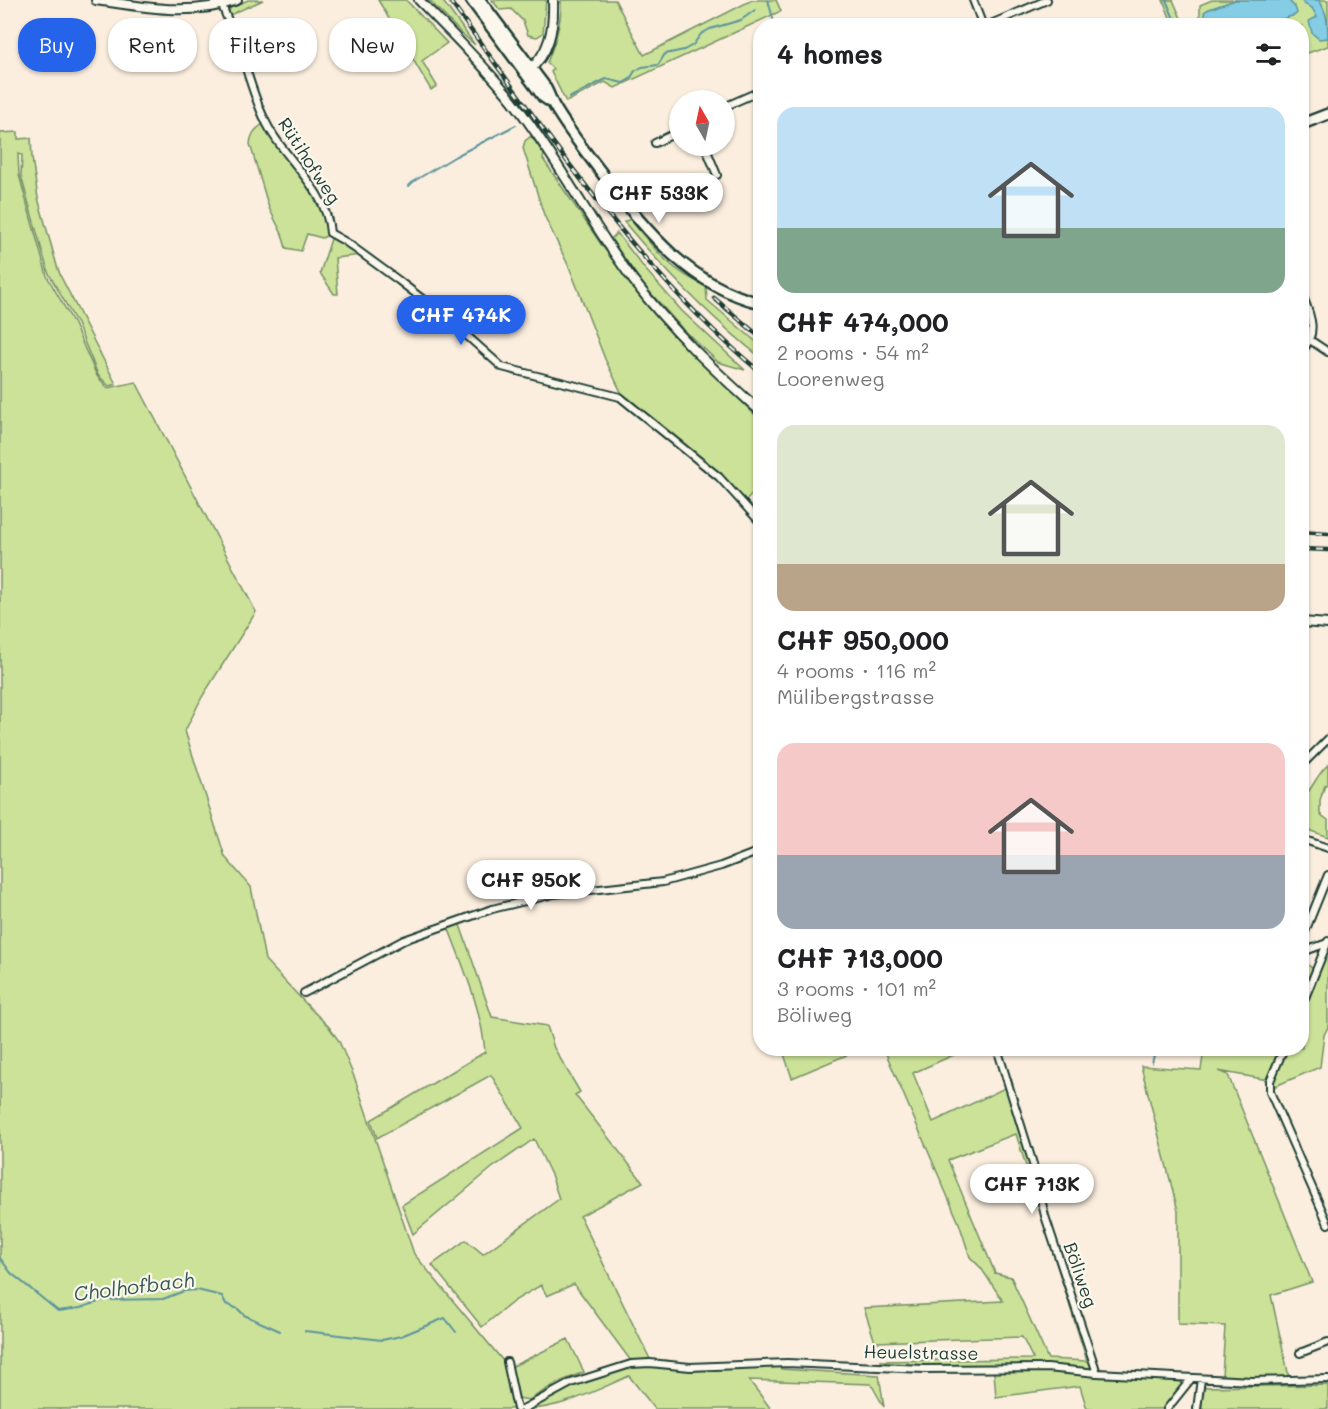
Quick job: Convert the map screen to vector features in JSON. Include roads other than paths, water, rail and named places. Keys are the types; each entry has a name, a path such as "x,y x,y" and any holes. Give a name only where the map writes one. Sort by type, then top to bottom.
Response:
{"main road":[{"path":"471,0 549,93 552,103 631,211 662,246 708,282 753,301"},
{"path":"480,0 529,71"},
{"path":"1309,121 1328,114"}],"street":[{"path":"96,0 171,10 190,10 237,0"},
{"path":"419,0 514,103 616,257 657,310 698,353 753,404"},
{"path":"529,71 542,57 548,42 552,24 553,0"},
{"path":"973,0 981,18"},
{"path":"1004,18 1047,0"},
{"name":"Rütihofweg","path":"222,5 237,40 264,119 277,142 307,179 321,201 329,221 330,233 398,279 447,318 502,367 620,397 718,477 753,514"},
{"path":"735,102 753,94"},
{"path":"655,143 669,136"},
{"path":"709,156 717,175"},
{"path":"1309,311 1313,328 1310,340 1328,352"},
{"path":"1309,623 1328,624"},
{"path":"1309,758 1328,739"},
{"path":"1309,841 1328,848"},
{"path":"304,993 404,939 492,909 554,894 663,882 721,866 753,854"},
{"path":"1309,922 1328,875"},
{"path":"1309,950 1328,942"},
{"path":"1309,988 1328,942"},
{"name":"Böliweg","path":"999,1056 1033,1164 1045,1216 1097,1373"},
{"path":"1281,1056 1269,1087 1271,1096 1328,1224"},
{"path":"1300,1353 1328,1342"},
{"path":"507,1362 517,1409"},
{"name":"Heuelstrasse","path":"523,1409 571,1383 631,1364 650,1363 690,1367 787,1363 961,1370 1047,1368 1097,1373 1252,1381 1328,1379"},
{"path":"1167,1409 1191,1378"},
{"path":"1197,1409 1201,1379"}],"water":[{"path":"1235,0 1288,0 1297,13 1285,18 1206,18 1204,12"},
{"path":"1301,0 1319,0 1324,9 1328,38 1319,39 1312,33 1309,21 1317,17 1312,8"}],"waterway":[{"path":"768,0 773,18"},
{"path":"1166,0 1174,18"},
{"path":"569,98 606,79 623,83 642,67 658,65 665,54 684,50 693,45 701,34 710,29 741,20 755,10"},
{"path":"409,186 456,156 516,125"},
{"path":"1152,1063 1154,1056"},
{"name":"Cholhofbach","path":"0,1258 11,1273 58,1311 80,1308 104,1300 163,1299 184,1291 197,1290 222,1296 226,1304 238,1309 244,1315 280,1331"},
{"path":"305,1331 382,1340 401,1336 445,1318 456,1332"}],"railway":[{"path":"449,0 557,147 632,243 672,288 753,366"},
{"path":"714,298 753,331"},
{"path":"1309,533 1328,534"},
{"path":"1309,549 1328,550"}]}
